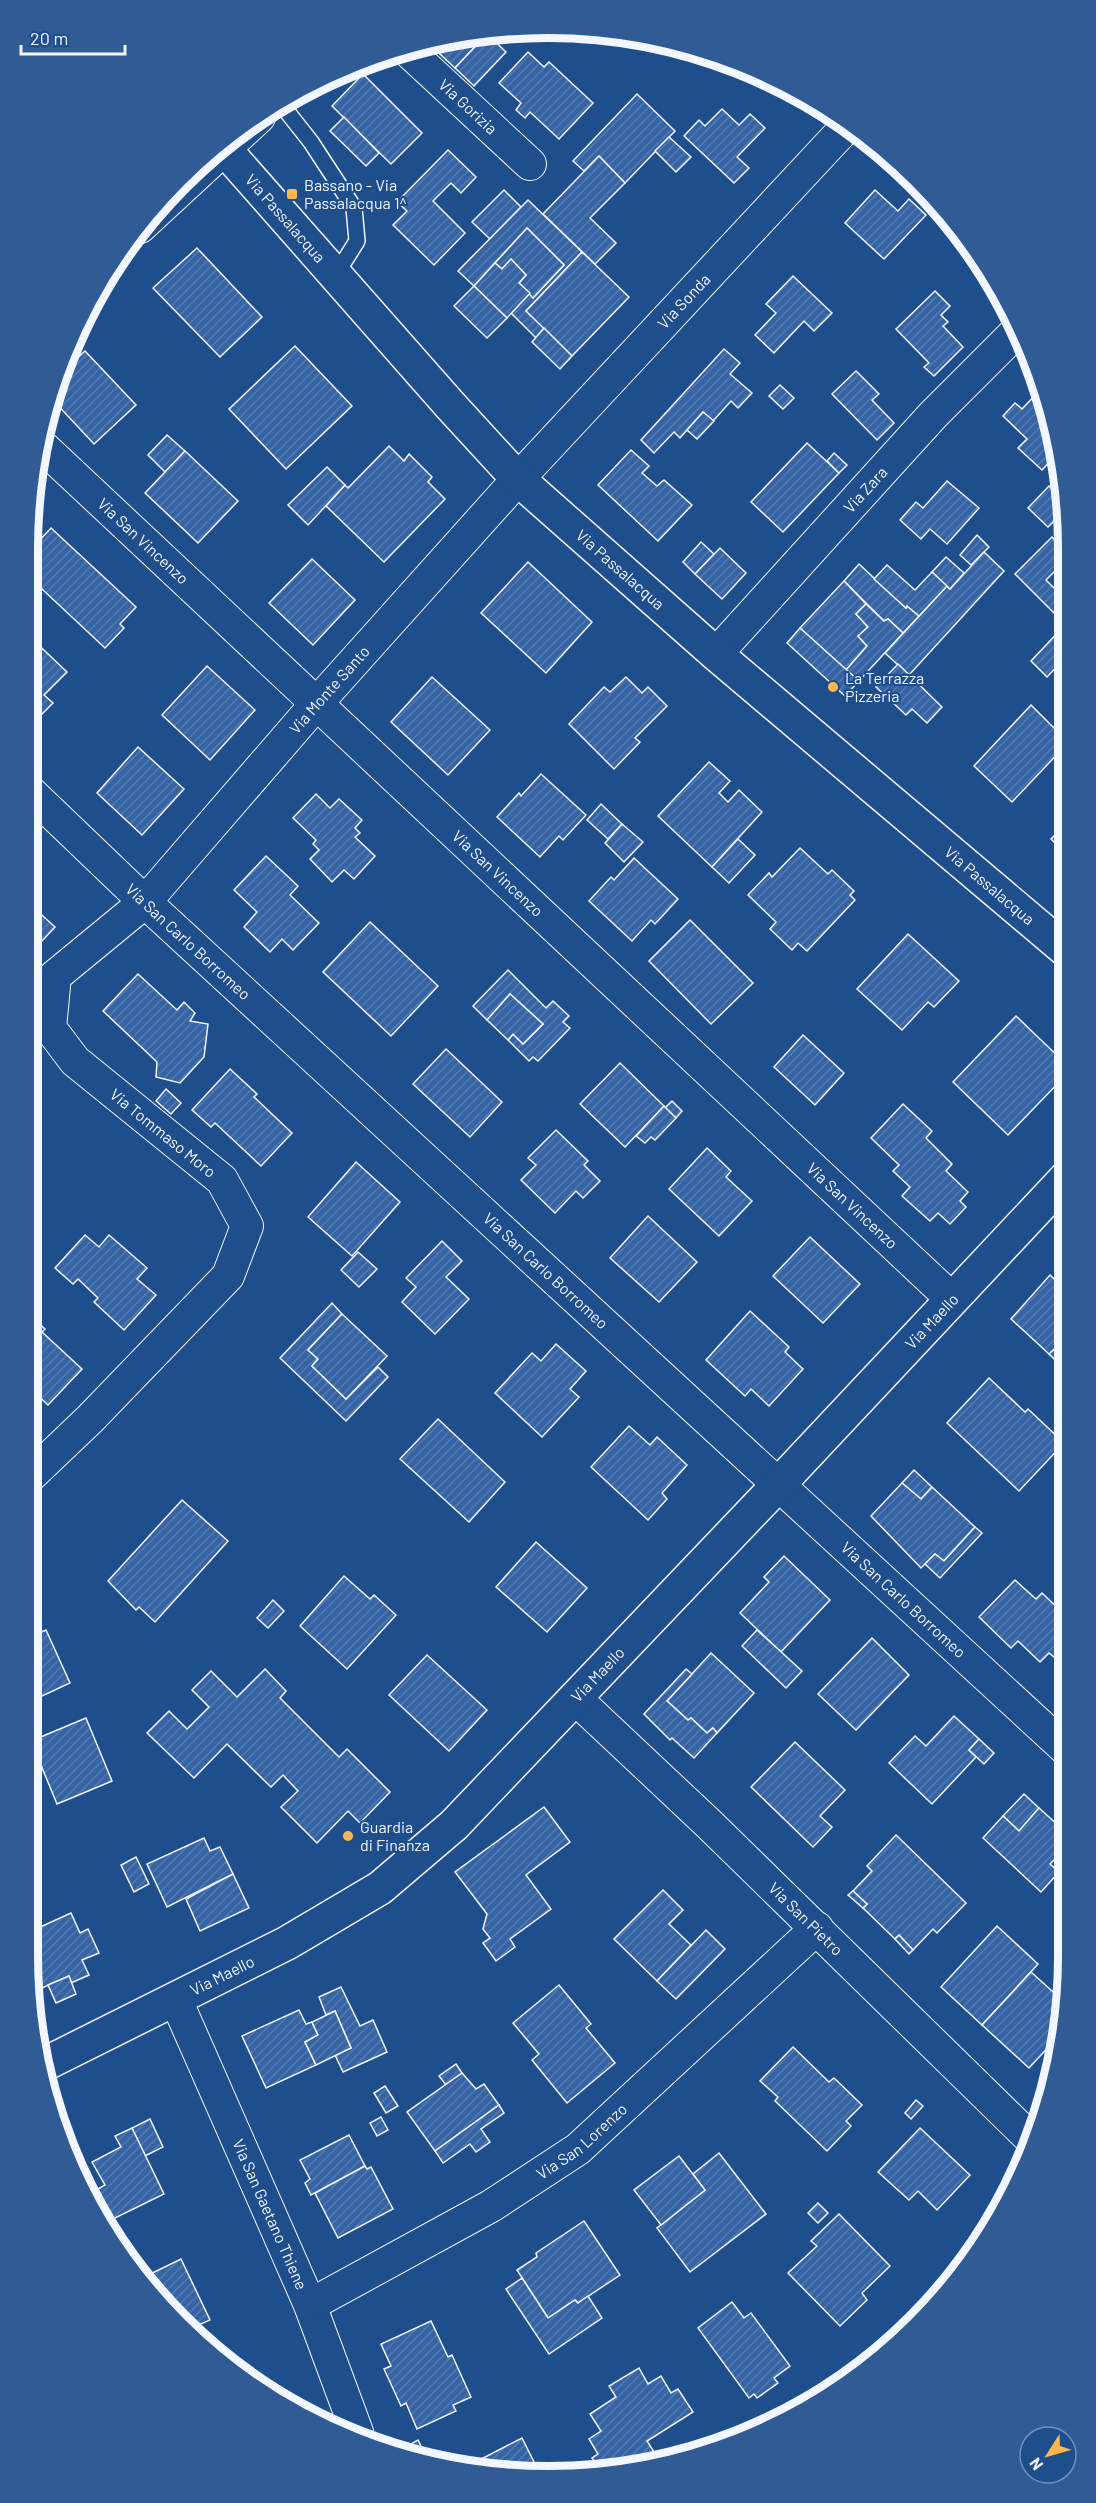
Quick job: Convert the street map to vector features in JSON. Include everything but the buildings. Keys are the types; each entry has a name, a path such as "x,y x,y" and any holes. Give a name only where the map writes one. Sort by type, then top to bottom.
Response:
{"street":[{"name":"Via Gorizia","path":"413,56 530,164"},
{"name":"Via Sonda","path":"518,479 842,131"},
{"name":"Via Passalacqua","path":"227,151 335,276 518,479 716,654 1058,943"},
{"name":"Via Zara","path":"716,654 933,416 1012,336"},
{"name":"Via San Vincenzo","path":"47,450 952,1299"},
{"name":"Via Monte Santo","path":"145,902 317,703 518,479"},
{"name":"Via San Carlo Borromeo","path":"38,800 145,902 778,1485 1058,1735"},
{"name":"Via Tommaso Moro","path":"38,1469 90,1419 228,1276 248,1226 222,1180 75,1061 50,1028 55,976 145,902"},
{"name":"Via Maello","path":"49,2062 287,1943 380,1888 454,1825 576,1699 1058,1187"},
{"name":"Via San Pietro","path":"576,1699 817,1928 1026,2133"},
{"name":"Via San Lorenzo","path":"310,2305 491,2205 578,2149 817,1928"},
{"name":"Via San Gaetano Thiene","path":"176,2000 310,2305 355,2428"}],"lane":[{"path":"286,110 311,142 354,208 357,241 335,276"}],"place":[{"name":"Bassano - Via Passalacqua 1^","path":"292,194"},
{"name":"La Terrazza Pizzeria","path":"833,687"},
{"name":"Guardia di Finanza","path":"348,1836"}]}
